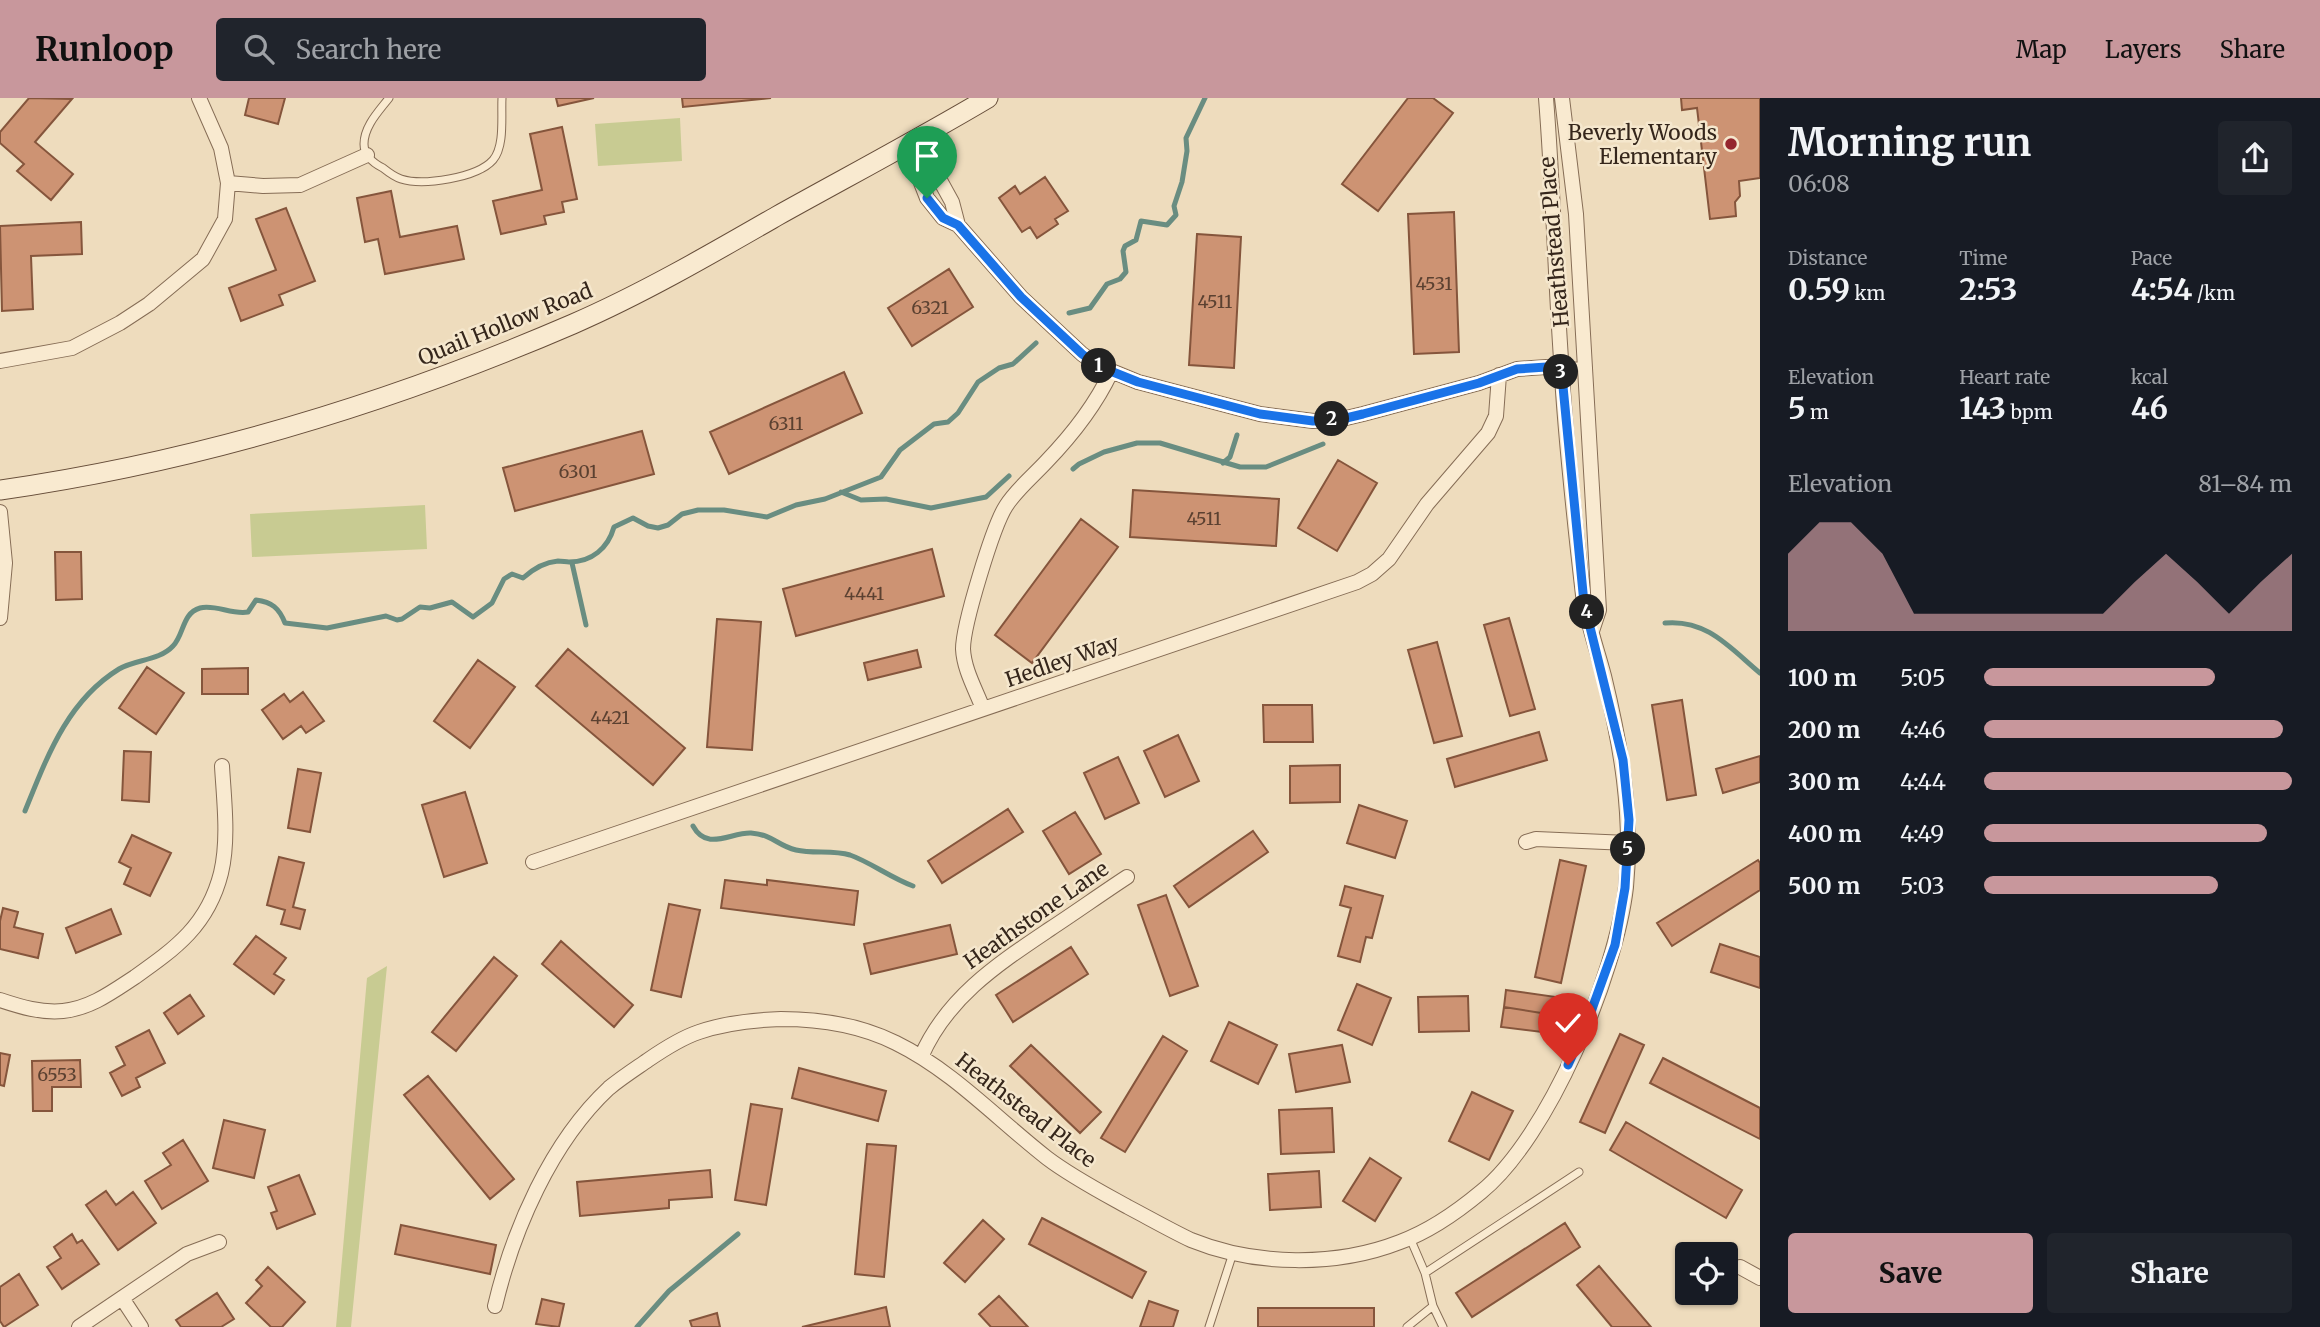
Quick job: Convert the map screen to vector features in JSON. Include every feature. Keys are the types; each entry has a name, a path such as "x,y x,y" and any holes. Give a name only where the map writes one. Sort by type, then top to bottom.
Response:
{"main road":[{"name":"Quail Hollow Road","path":"0,490 114,469 282,428 362,404 575,324 696,262 988,98"}],"street":[{"path":"0,360 72,348 120,323 163,294 203,259 225,219 228,183 221,148 200,98"},
{"name":"Heathstead Place","path":"495,1306 517,1233 559,1152 585,1114 612,1085 679,1040 724,1025 765,1020 812,1019 872,1032 921,1057 1054,1163 1103,1193 1181,1234 1215,1248 1233,1252 1275,1258 1338,1258 1371,1252 1410,1238 1462,1208 1493,1183 1528,1140 1568,1065 1603,980 1621,917 1628,843 1629,820 1623,760 1584,603 1561,366 1546,98"},
{"name":"Heathstead Place","path":"1562,98 1576,214 1599,610 1592,632"},
{"path":"907,145 927,198 943,218 958,225 1021,297 1082,354 1111,372 1138,382 1260,414 1313,421 1363,414 1479,383 1517,369 1561,366"},
{"path":"228,183 300,185 367,155"},
{"path":"983,709 966,666 964,632 996,526 1006,505 1066,441 1090,410 1111,372"},
{"name":"Hedley Way","path":"533,862 1344,587 1373,574 1389,559 1427,504 1489,433 1496,416 1499,375"},
{"path":"0,512 5,564 0,618"},
{"path":"0,1000 41,1011 63,1011 85,1006 106,997 181,943 212,900 220,876 225,836 222,766"},
{"path":"1526,842 1536,839 1628,843"},
{"name":"Heathstone Lane","path":"921,1057 948,1010 970,987 1005,959 1127,877"},
{"path":"79,1327 187,1254 219,1242"},
{"path":"1740,1267 1760,1278"},
{"path":"122,1298 141,1327"}],"lane":[{"path":"389,98 369,125 364,144 367,155 373,163 400,179 430,183 481,170 494,159 500,145 502,98"},
{"path":"1561,366 1584,366"},
{"path":"1425,1273 1579,1172"},
{"path":"1410,1238 1443,1327"},
{"path":"1209,1327 1233,1252"},
{"path":"1407,1327 1433,1306"}],"green space":[{"path":"680,118 682,161 598,166 595,124"},
{"path":"425,505 427,549 252,557 250,514"},
{"path":"387,966 351,1327 336,1327 367,978"}],"building":[{"path":"29,98 72,99 35,142 73,174 51,200 17,171 24,164 0,143 0,132"},
{"path":"249,98 285,98 278,124 245,115"},
{"path":"556,98 594,98 558,106"},
{"path":"682,98 771,98 683,107"},
{"path":"1408,98 1433,98 1453,113 1378,211 1342,184"},
{"name":"Beverly Woods Elementary","path":"1681,98 1760,98 1760,178 1739,181 1740,196 1735,202 1736,216 1710,219 1697,108 1682,110"},
{"path":"562,127 577,199 562,202 564,212 544,216 546,224 501,234 493,201 542,190 530,134"},
{"path":"1045,177 1068,211 1055,219 1058,224 1037,238 1030,227 1022,232 999,198 1015,186 1020,194"},
{"path":"391,191 400,237 457,226 464,259 385,274 378,239 365,242 357,198"},
{"path":"286,208 315,281 279,295 283,305 241,321 229,288 276,270 256,219"},
{"path":"1454,212 1459,352 1414,354 1408,214"},
{"path":"81,222 82,254 31,256 33,309 2,311 0,226"},
{"path":"1197,234 1241,237 1234,368 1189,365"},
{"path":"949,269 973,307 912,346 888,308"},
{"path":"844,372 862,413 729,474 710,432"},
{"path":"642,431 654,474 515,511 503,468"},
{"path":"1338,460 1377,483 1337,551 1298,528"},
{"path":"1133,490 1279,499 1276,546 1130,537"},
{"path":"1081,519 1118,547 1032,663 995,635"},
{"path":"932,549 944,596 796,636 783,589"},
{"path":"55,552 81,552 82,599 56,600"},
{"path":"1509,618 1535,709 1510,716 1484,625"},
{"path":"717,619 761,622 752,750 707,747"},
{"path":"1437,642 1462,736 1434,743 1408,650"},
{"path":"568,649 685,748 653,785 536,686"},
{"path":"917,650 921,667 868,680 864,663"},
{"path":"478,660 515,687 470,748 434,721"},
{"path":"147,667 184,693 156,734 119,708"},
{"path":"248,668 248,694 202,694 202,669"},
{"path":"303,692 324,721 306,733 301,726 283,739 262,710 284,694 290,702"},
{"path":"1682,700 1696,795 1667,800 1652,705"},
{"path":"1263,705 1312,705 1313,742 1264,742"},
{"path":"1539,732 1547,760 1455,787 1447,759"},
{"path":"1178,735 1199,781 1165,797 1144,751"},
{"path":"124,751 151,752 149,802 122,800"},
{"path":"1760,756 1760,782 1723,793 1716,769"},
{"path":"1118,757 1139,803 1105,819 1084,773"},
{"path":"1340,765 1340,802 1290,803 1290,766"},
{"path":"298,769 321,773 310,832 288,828"},
{"path":"465,792 487,863 444,877 422,805"},
{"path":"1359,805 1407,821 1395,858 1347,843"},
{"path":"1008,809 1023,832 942,883 928,861"},
{"path":"1075,812 1101,854 1069,874 1043,831"},
{"path":"1253,831 1268,852 1189,907 1174,886"},
{"path":"132,835 171,853 150,896 124,884 131,868 119,862"},
{"path":"279,857 304,863 293,907 305,910 300,929 281,924 285,910 267,905"},
{"path":"1560,860 1586,866 1561,983 1535,977"},
{"path":"1758,860 1760,890 1672,946 1657,923"},
{"path":"725,880 767,885 767,880 858,891 854,925 721,908"},
{"path":"1345,886 1383,896 1372,938 1366,937 1360,962 1338,956 1351,908 1340,905"},
{"path":"1166,895 1198,986 1170,996 1138,905"},
{"path":"669,904 700,910 681,997 651,990"},
{"path":"3,908 18,912 14,927 43,934 38,958 0,949"},
{"path":"111,909 121,934 76,953 66,928"},
{"path":"950,925 957,954 871,974 864,944"},
{"path":"256,936 286,958 274,974 284,980 274,994 234,964"},
{"path":"561,941 633,1005 614,1027 542,964"},
{"path":"1720,944 1760,957 1760,988 1711,972"},
{"path":"1071,947 1088,974 1013,1022 996,995"},
{"path":"494,957 517,976 456,1051 432,1032"},
{"path":"1357,984 1391,998 1372,1045 1338,1030"},
{"path":"1506,990 1556,997 1554,1015 1504,1007"},
{"path":"190,995 204,1016 178,1034 164,1013"},
{"path":"1468,996 1469,1031 1419,1032 1418,997"},
{"path":"1504,1007 1554,1015 1550,1033 1501,1027"},
{"path":"1229,1022 1277,1045 1258,1084 1211,1061"},
{"path":"149,1030 165,1063 136,1078 140,1087 122,1096 110,1073 125,1065 116,1047"},
{"path":"1620,1034 1644,1045 1605,1133 1580,1122"},
{"path":"1163,1036 1187,1051 1125,1152 1101,1138"},
{"path":"1031,1045 1101,1112 1080,1133 1010,1066"},
{"path":"1342,1045 1350,1082 1296,1092 1289,1054"},
{"path":"0,1053 10,1055 4,1086 0,1085"},
{"path":"1663,1058 1760,1108 1760,1139 1650,1083"},
{"path":"80,1060 81,1087 52,1087 52,1111 33,1111 32,1061"},
{"path":"799,1068 886,1091 878,1121 792,1098"},
{"path":"428,1076 514,1179 490,1199 404,1095"},
{"path":"1472,1092 1513,1111 1489,1160 1449,1141"},
{"path":"751,1104 782,1109 766,1205 735,1200"},
{"path":"1332,1108 1334,1152 1281,1154 1279,1110"},
{"path":"224,1120 265,1130 254,1178 213,1168"},
{"path":"1626,1122 1742,1190 1726,1218 1610,1150"},
{"path":"183,1140 208,1181 162,1209 145,1181 171,1165 163,1153"},
{"path":"867,1144 896,1146 884,1277 855,1274"},
{"path":"1370,1158 1401,1178 1375,1221 1343,1201"},
{"path":"710,1170 712,1197 669,1200 669,1208 580,1216 577,1182"},
{"path":"1319,1171 1321,1207 1270,1210 1268,1174"},
{"path":"299,1175 315,1214 277,1229 271,1213 277,1211 268,1187"},
{"path":"106,1191 116,1205 133,1192 156,1223 118,1250 86,1205"},
{"path":"1042,1218 1146,1272 1132,1298 1029,1244"},
{"path":"983,1220 1004,1239 965,1282 944,1263"},
{"path":"1565,1223 1580,1247 1472,1317 1456,1293"},
{"path":"401,1225 496,1245 490,1274 395,1254"},
{"path":"72,1234 77,1243 82,1240 99,1264 62,1289 47,1267 61,1258 54,1247"},
{"path":"1599,1266 1651,1327 1612,1327 1577,1285"},
{"path":"268,1267 305,1302 282,1327 271,1327 246,1303 262,1286 256,1280"},
{"path":"19,1274 38,1305 4,1327 0,1321 0,1287"},
{"path":"217,1293 234,1319 221,1327 181,1327 176,1320"},
{"path":"999,1296 1028,1327 991,1327 979,1314"},
{"path":"542,1299 564,1304 559,1327 536,1324"},
{"path":"1149,1301 1178,1311 1173,1327 1140,1327"},
{"path":"886,1307 890,1327 802,1327"},
{"path":"1258,1308 1374,1308 1374,1327 1258,1327"},
{"path":"717,1313 720,1327 692,1327 690,1321"}],"waterway":[{"path":"1069,313 1090,308 1107,284 1120,279 1126,272 1123,251 1125,246 1136,240 1141,221 1167,225 1176,215 1174,206 1182,182 1187,151 1186,138 1205,98"},
{"path":"25,811 51,751 85,697 119,669 167,651 177,641 186,619 200,608 248,612 256,600 274,607 285,623 327,628 386,616 402,619 420,607 430,608 452,602 473,617 492,603 504,579 512,574 523,578 548,563 577,561 592,556 608,541 614,527 633,518 658,528 668,525 682,514 698,510 724,510 767,517 796,505 825,499 881,477 900,450 934,424 948,422 958,413 978,382 999,368 1013,364 1036,343"},
{"path":"1223,463 1230,457 1237,435"},
{"path":"1073,469 1104,452 1137,443 1160,443 1240,467 1266,467 1323,444"},
{"path":"841,492 861,500 886,499 931,508 986,497 1009,476"},
{"path":"572,563 586,625"},
{"path":"1665,623 1680,623 1706,630 1760,673"},
{"path":"693,826 705,838 720,839 751,833 765,836 796,850 850,855 913,886"},
{"path":"637,1327 669,1291 738,1234"}],"place":[{"name":"Beverly Woods Elementary","path":"1731,144"}],"route":[{"path":"927,198 943,218 958,225 1021,297 1082,354 1098,366 1138,382 1260,414 1313,421 1363,414 1479,383 1517,369 1561,366 1584,603 1623,760 1629,820 1625,888 1615,945 1587,1023 1568,1065"}]}
